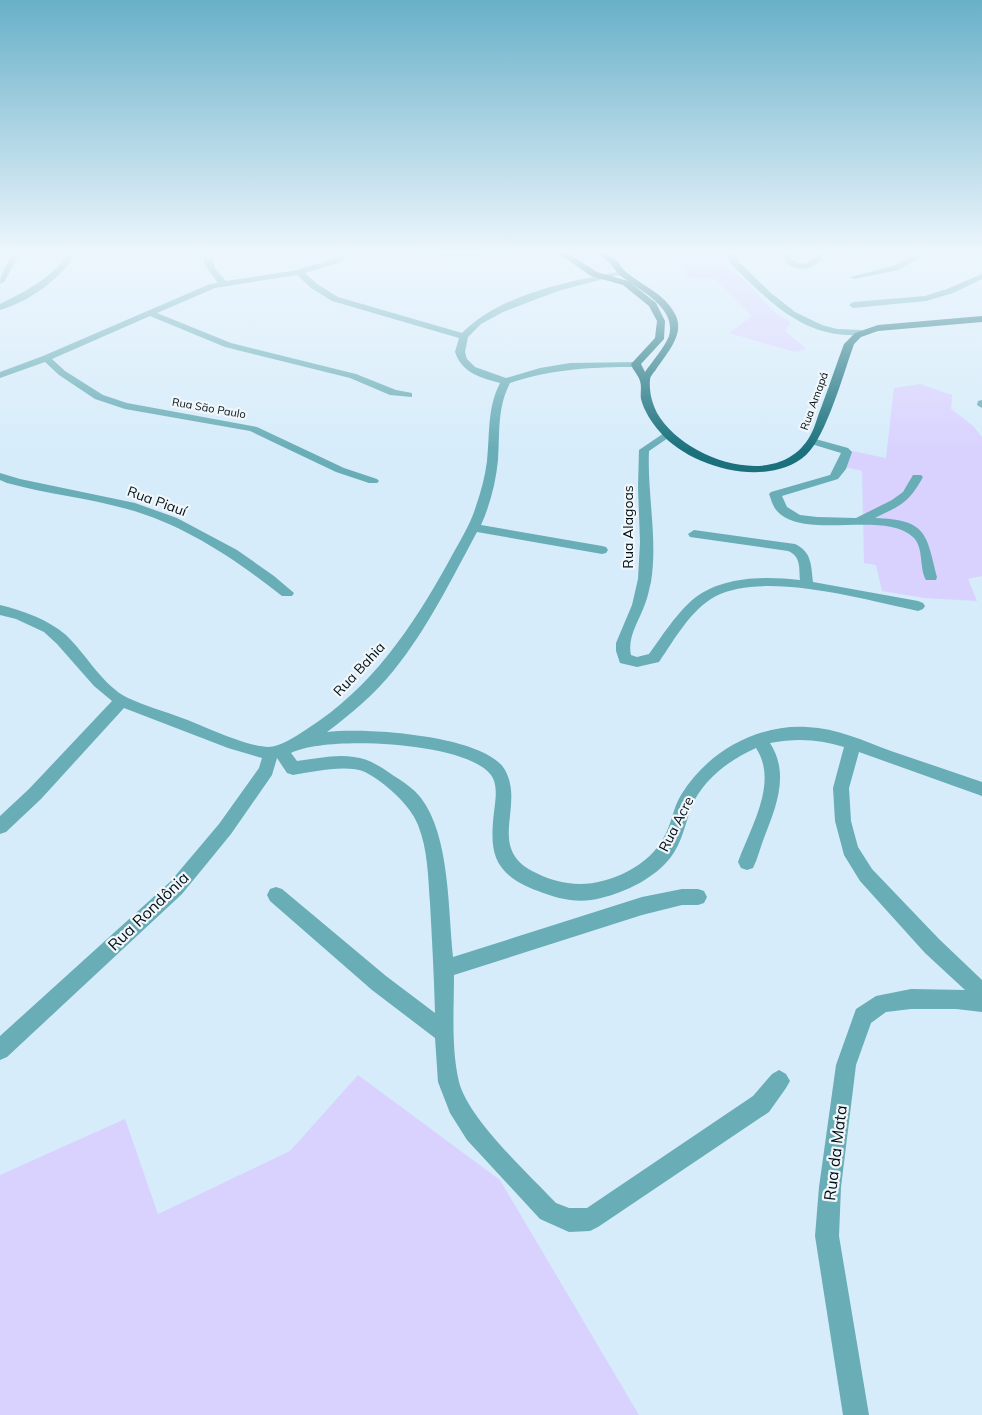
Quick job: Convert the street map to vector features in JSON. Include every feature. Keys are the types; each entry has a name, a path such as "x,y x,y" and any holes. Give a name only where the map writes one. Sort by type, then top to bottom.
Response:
{"main road":[{"path":"639,361 659,340 660,318"},
{"path":"645,379 655,361 671,341 674,324 672,318"},
{"path":"861,333 982,319"},
{"path":"941,325 982,324"},
{"name":"Rua Amapá","path":"639,361 637,371 645,379 646,399 667,434 693,454 722,465 752,469 776,466 796,459 809,448 851,339 861,333"},
{"path":"659,340 671,341"},
{"path":"639,361 655,361"}],"street":[{"path":"0,375 46,358 137,318"},
{"path":"161,318 228,345 353,376 394,393 408,395"},
{"path":"401,318 463,336"},
{"path":"488,318 463,336 459,346 461,356 467,364 488,376 506,381 553,366 639,361"},
{"path":"797,318 834,332 861,333"},
{"name":"Rua São Paulo","path":"46,358 62,373 99,397 125,406 254,429 340,470 373,482"},
{"name":"Rua Bahia","path":"276,751 300,742 354,700 388,666 432,604 473,527 481,508 491,472 493,420 501,389 506,381"},
{"name":"Rua Alagoas","path":"667,434 644,450 642,498 646,552 641,596 622,642 624,659 637,662 654,658 672,630 698,604 712,593 741,584 780,583 807,586 918,606"},
{"path":"812,442 847,452 840,468 830,478 775,494 775,498 785,513 793,518 852,523 893,522 906,524 921,536 931,577"},
{"name":"Rua Piauí","path":"0,476 33,486 132,506 178,524 205,537 252,565 287,593"},
{"path":"852,523 896,503 908,494 916,477"},
{"path":"473,527 602,550"},
{"path":"694,534 791,547 800,551 804,557 807,586"},
{"path":"0,610 20,615 49,629 62,640 99,682 121,700 234,744 256,751 276,751 293,768 332,763 352,763 369,767 401,789 415,803 426,823 435,854 444,969 444,1033 449,1082 458,1105 475,1132 548,1211 569,1220 590,1219 761,1104 779,1081"},
{"path":"0,827 35,794 121,700"},
{"name":"Rua Acre","path":"300,742 352,736 381,738 438,746 475,755 492,764 500,778 505,796 499,827 500,844 503,854 516,870 536,883 564,890 590,892 615,885 645,869 663,854 677,830 685,803 709,770 732,751 760,741 808,733 853,743 982,789"},
{"path":"747,862 754,837 768,806 773,780 772,763 760,741"},
{"path":"853,743 841,788 843,821 850,850 866,875 932,946 982,993"},
{"name":"Rua Rondônia","path":"0,1050 176,888 225,828 266,770 276,751"},
{"path":"276,894 378,983 444,1033"},
{"path":"444,969 634,908 682,897 698,897"},
{"name":"Rua da Mata","path":"856,1415 827,1236 830,1187 846,1066 863,1016 883,1003 911,999 956,999 982,1002"}],"shaded area":[{"path":"749,318 785,318 791,322 785,331 806,349 795,352 729,333"},
{"path":"920,384 952,395 951,409 973,426 982,437 982,576 968,579 977,601 924,598 882,591 876,565 864,563 862,471 840,466 847,450 886,458 894,388"},
{"path":"358,1075 500,1180 639,1415 0,1415 0,1175 125,1119 158,1214 290,1151"}]}
